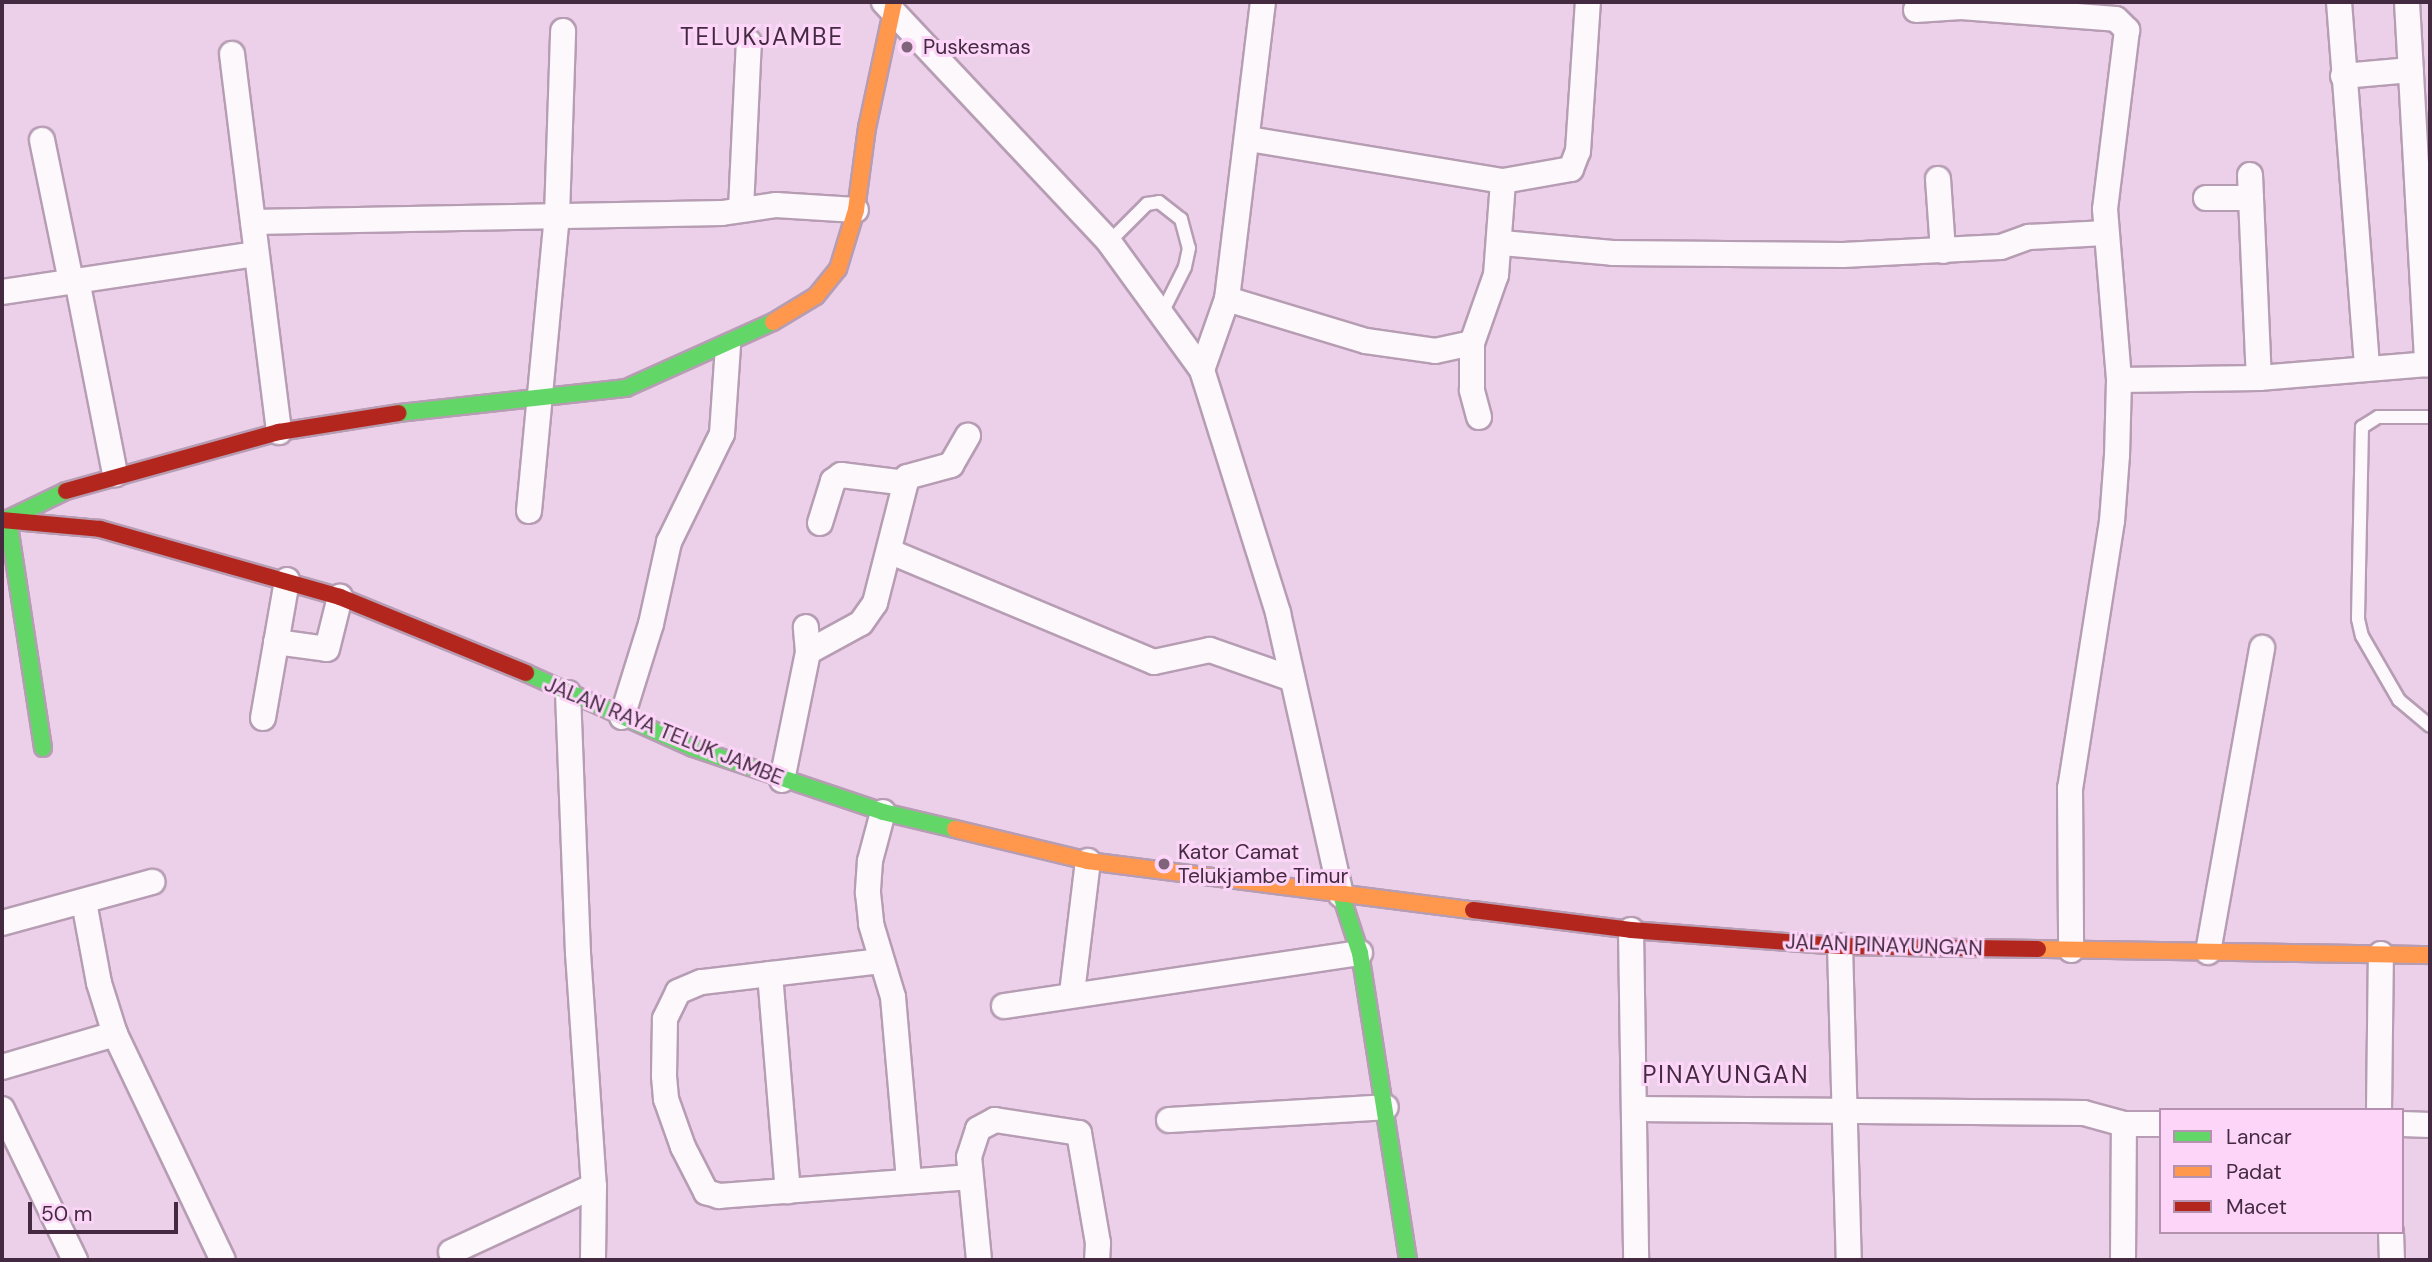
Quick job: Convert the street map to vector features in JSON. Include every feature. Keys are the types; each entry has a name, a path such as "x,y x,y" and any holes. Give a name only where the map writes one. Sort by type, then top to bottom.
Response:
{"main road":[{"path":"43,748 5,519 45,498 116,474 279,432 358,417 541,400 646,383 728,346 816,296 838,269 856,210 867,128 890,5"},
{"name":"JALAN RAYA TELUK JAMBE","path":"5,519 100,529 340,597 622,717 782,780 883,813 1088,861 1341,895"},
{"path":"1341,895 1360,953 1408,1260"},
{"name":"JALAN PINAYUNGAN","path":"1341,895 1631,930 1840,946 2430,955"}],"street":[{"path":"1202,370 1227,299 1249,139 1263,2"},
{"path":"1249,139 1503,181 1571,169 1576,163 1588,2"},
{"path":"2339,2 2367,368"},
{"path":"2119,380 2259,378 2428,364 2407,2"},
{"path":"890,5 1109,242 1163,311 1202,370 1254,526 1341,895"},
{"path":"1916,9 2012,10 2124,23 2127,30 2105,209 2119,380 2112,521 2070,788 2071,950"},
{"path":"529,511 557,216 563,31"},
{"path":"741,209 749,43"},
{"path":"232,54 279,432"},
{"path":"2343,76 2412,70"},
{"path":"42,139 116,474"},
{"path":"1938,179 1943,251"},
{"path":"1479,417 1472,390 1472,343 1496,275 1502,243 1503,181"},
{"path":"2206,198 2250,187 2259,378"},
{"path":"253,222 557,216 741,209 776,205 856,210"},
{"path":"1502,243 1696,255 1943,251 2001,247 2029,237 2106,233"},
{"path":"2,292 256,254"},
{"path":"1227,299 1366,341 1435,351 1472,343"},
{"path":"622,717 651,624 669,542 722,434 728,346"},
{"path":"808,652 861,622 875,603 891,552 906,483 911,474 951,465 968,435"},
{"path":"820,523 833,481 841,475 906,483"},
{"path":"891,552 1154,662 1210,650 1290,678"},
{"path":"263,718 287,580"},
{"path":"276,642 327,649 340,597"},
{"path":"782,780 808,652 806,627"},
{"path":"2208,952 2262,648"},
{"path":"568,693 578,953 594,1186 593,1260"},
{"path":"883,813 870,861 868,893 881,961 893,997 909,1179"},
{"path":"1072,993 1088,861"},
{"path":"2,923 152,882"},
{"path":"84,902 99,983 115,1034 223,1260"},
{"path":"1631,930 1636,1260"},
{"path":"1840,946 1849,1260"},
{"path":"1004,1006 1072,993 1360,953"},
{"path":"2379,1108 2381,954"},
{"path":"881,961 701,982 678,992 666,1019 664,1076 673,1121 706,1192 719,1196 909,1179 969,1177"},
{"path":"769,974 789,1191"},
{"path":"2,1067 115,1034"},
{"path":"1169,1120 1386,1107"},
{"path":"2,1109 75,1260"},
{"path":"1635,1109 1844,1114 2084,1113 2124,1124 2159,1124"},
{"path":"979,1260 969,1177 973,1139 986,1122 1058,1127 1079,1133 1098,1243 1097,1260"},
{"path":"2123,1260 2124,1124"},
{"path":"2404,1124 2430,1125"},
{"path":"451,1252 594,1186"},
{"path":"2391,1234 2392,1260"}],"lane":[{"path":"1109,242 1147,204 1159,202 1181,219 1189,248 1185,267 1163,311"},
{"path":"2430,417 2378,417 2362,428 2358,619 2362,636 2399,700 2430,726"}],"traffic: fast":[{"path":"399,413 626,388 773,322"},
{"path":"43,748 8,519 66,491"},
{"path":"526,673 693,748 883,812 955,829"},
{"path":"1341,895 1360,953 1408,1260"}],"traffic: slow":[{"path":"773,322 816,296 838,269 856,210 867,128 894,2"},
{"path":"955,829 1088,861 1473,910"},
{"path":"2038,949 2430,955"}],"traffic: jam":[{"path":"66,491 279,432 399,413"},
{"path":"2,520 100,529 340,597 526,673"},
{"path":"1473,910 1631,930 1840,946 2038,949"}],"place":[{"name":"Puskesmas","path":"907,47"},
{"name":"Kator Camat Telukjambe Timur","path":"1164,864"}],"district":[{"name":"TELUKJAMBE","path":"762,37"},
{"name":"PINAYUNGAN","path":"1726,1075"}]}
